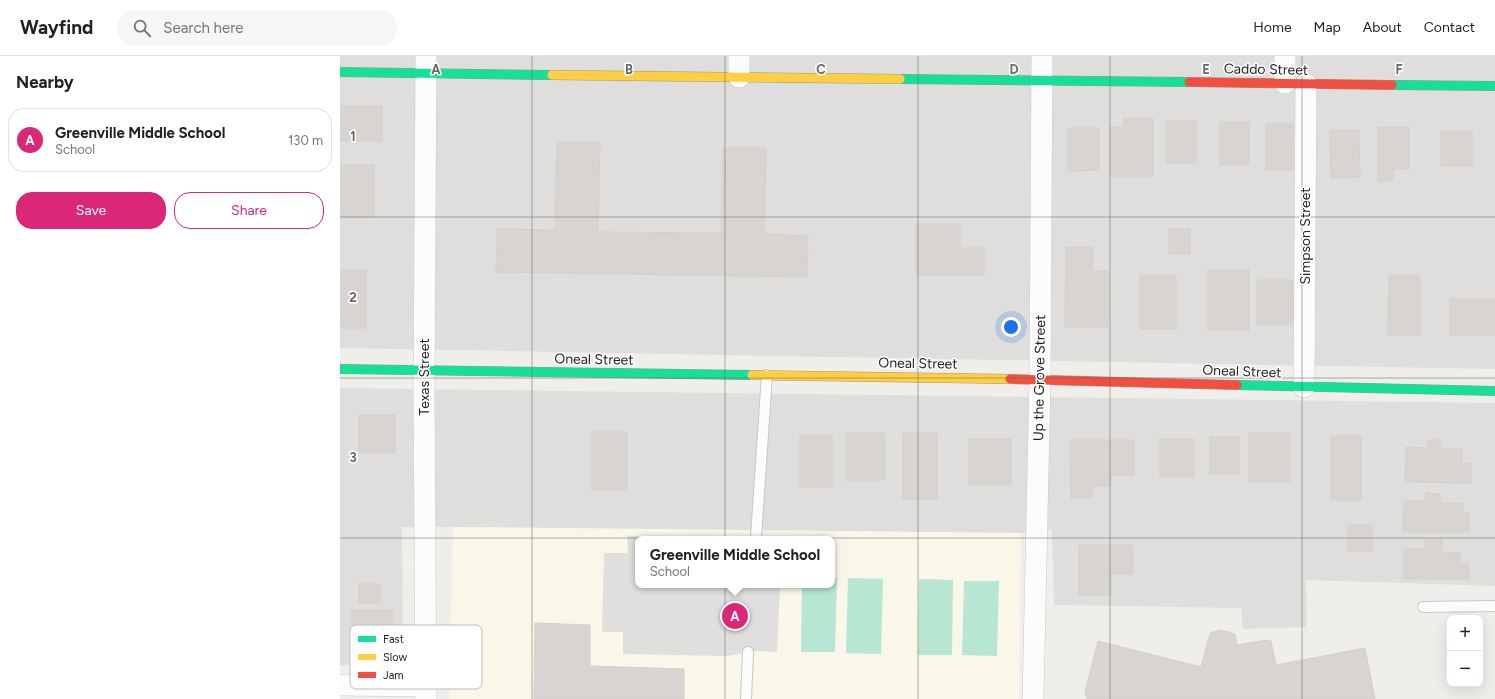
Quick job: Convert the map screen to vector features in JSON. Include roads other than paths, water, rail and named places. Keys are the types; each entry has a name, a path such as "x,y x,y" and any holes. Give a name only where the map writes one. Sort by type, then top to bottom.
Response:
{"street":[{"path":"739,56 739,77"},
{"name":"Up the Grove Street","path":"1033,699 1040,379 1042,56"},
{"path":"1285,56 1285,83"},
{"name":"Caddo Street","path":"340,72 425,64 739,77 1495,86"},
{"name":"Texas Street","path":"425,64 424,371 426,625"},
{"name":"Simpson Street","path":"1304,387 1306,84"},
{"name":"Oneal Street","path":"340,369 1040,379 1495,391"},
{"path":"340,685 350,686"},
{"path":"370,689 426,693"}],"lane":[{"path":"756,536 767,375"},
{"path":"1423,607 1495,606"},
{"path":"746,699 748,652"}],"place":[{"name":"Greenville Middle School","path":"735,616"}]}
